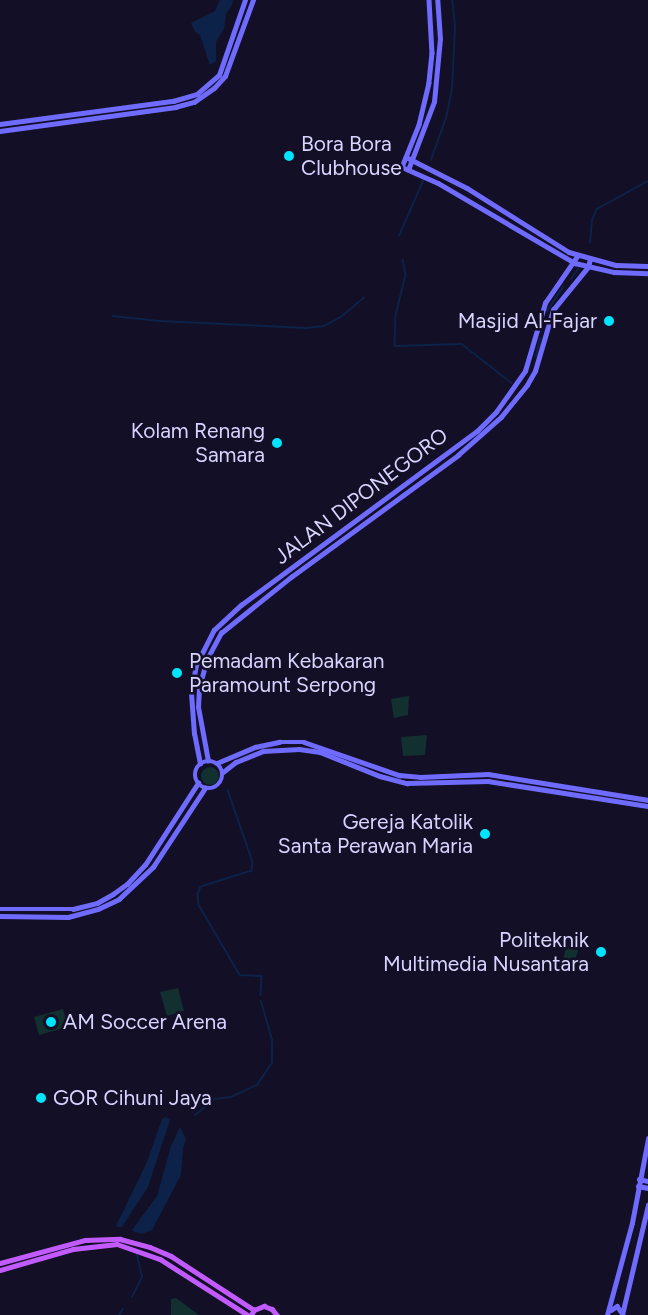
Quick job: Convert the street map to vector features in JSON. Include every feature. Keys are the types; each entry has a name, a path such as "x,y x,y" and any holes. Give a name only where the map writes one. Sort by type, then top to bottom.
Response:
{"main road":[{"path":"0,1263 85,1240 120,1239 150,1247 171,1256 251,1313"},
{"path":"0,1270 73,1249 117,1244 160,1259 251,1313 269,1307 277,1315"}],"street":[{"path":"246,0 219,75 208,86 191,97 2,124 2,131 194,102 214,88 225,76 253,0"},
{"path":"429,0 432,52 429,83 423,112 402,167 438,183 575,263 588,267 648,273"},
{"path":"408,170 434,102 439,71 440,39 437,0"},
{"path":"234,34 240,36"},
{"path":"406,157 443,173 558,246 590,259 616,265 648,266"},
{"path":"438,183 443,173"},
{"name":"JALAN DIPONEGORO","path":"208,761 198,694 202,672 212,648 226,627 365,515 477,431 496,412 520,380 531,355 541,312 550,295 575,263 578,255"},
{"name":"JALAN DIPONEGORO","path":"200,764 194,734 191,693 196,665 205,644 220,623 241,605 370,521 482,436 527,385 541,358 549,317 569,287 588,267 590,259"},
{"path":"562,280 569,283 569,287"},
{"path":"531,355 534,358 541,358"},
{"path":"477,431 482,436"},
{"path":"365,515 370,521"},
{"path":"241,605 246,611"},
{"path":"205,644 212,648"},
{"path":"648,800 488,774 420,777 399,775 304,742 279,742 255,747 217,763 208,761 200,764 195,776 198,783 205,788 217,786 221,783 223,772 236,762 263,751 299,749 320,752 383,777 407,783 488,781 648,806"},
{"path":"217,763 223,772"},
{"path":"0,909 74,909 97,903 110,895 127,884 145,865 198,783"},
{"path":"0,916 68,917 113,902 148,874 205,788"},
{"path":"110,895 113,902"},
{"path":"19,910 19,917"},
{"path":"608,1315 632,1223 648,1139"},
{"path":"639,1179 648,1181"},
{"path":"638,1185 648,1188"},
{"path":"622,1314 648,1205"},
{"path":"613,1299 617,1304 622,1304 630,1286"},
{"path":"608,1315 614,1306 620,1308 622,1314"}],"green space":[{"path":"409,696 408,715 394,718 391,699"},
{"path":"427,735 425,755 403,756 401,737"},
{"path":"206,767 214,767 219,772 217,783 206,785 201,780 201,772"},
{"path":"566,947 578,950 573,969 562,966"},
{"path":"178,988 184,1011 167,1016 160,992"},
{"name":"AM Soccer Arena","path":"63,1009 68,1027 39,1035 34,1017"},
{"path":"176,1298 199,1315 171,1315 171,1299"}],"water":[{"path":"220,0 233,0 226,14 224,29 216,42 216,61 210,65 200,35 195,32 191,23 215,11"},
{"path":"166,1117 170,1120 148,1187 122,1227 116,1226 147,1162 162,1119"},
{"path":"180,1127 186,1139 181,1175 152,1230 142,1234 135,1232 132,1230 157,1196 171,1146"}],"waterway":[{"path":"431,160 446,118 452,89 455,27 452,0"},
{"path":"399,236 423,181"},
{"path":"590,243 592,220 597,209 648,181"},
{"path":"403,260 406,275 396,315 395,346 462,344 512,383"},
{"path":"571,279 580,266"},
{"path":"547,311 563,287"},
{"path":"113,316 160,321 306,328 324,326 341,317 364,298"},
{"path":"540,332 542,327"},
{"path":"536,357 540,338"},
{"path":"228,790 253,862 252,871 201,887 198,894 199,905 240,975 262,976 261,995"},
{"path":"195,1115 215,1099 231,1097 257,1085 272,1063 272,1040 261,1002"},
{"path":"132,1297 142,1277 136,1252"},
{"path":"119,1315 123,1309"}],"place":[{"name":"Bora Bora Clubhouse","path":"289,156"},
{"name":"Masjid Al-Fajar","path":"609,321"},
{"name":"Kolam Renang Samara","path":"277,443"},
{"name":"Pemadam Kebakaran Paramount Serpong","path":"177,673"},
{"name":"Gereja Katolik Santa Perawan Maria","path":"485,834"},
{"name":"Politeknik Multimedia Nusantara","path":"601,952"},
{"name":"AM Soccer Arena","path":"51,1022"},
{"name":"GOR Cihuni Jaya","path":"41,1098"}]}
